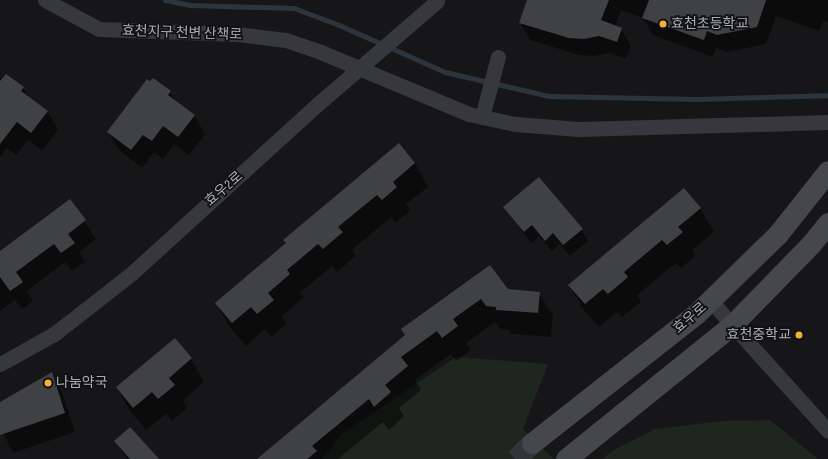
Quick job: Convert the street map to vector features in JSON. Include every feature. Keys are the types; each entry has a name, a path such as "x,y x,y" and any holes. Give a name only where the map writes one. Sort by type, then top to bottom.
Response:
{"main road":[{"name":"효우로","path":"532,443 710,300 778,234 828,172"},
{"path":"566,459 732,325 811,244 828,223"}],"street":[{"name":"효천지구 천변 산책로","path":"45,0 99,29 237,34 286,40 323,53 469,114 484,111 515,124 579,128 828,122"},
{"name":"효우2로","path":"0,364 54,334 132,273 319,103 438,0"},
{"path":"484,111 498,61"},
{"path":"710,300 828,432"}],"shaded area":[{"path":"456,357 548,364 523,429 554,459 322,459 343,433"},
{"path":"770,420 818,459 602,459 612,451 655,429 722,421"}],"building":[{"path":"527,0 609,0 601,20 622,28 617,42 599,36 584,39 569,38 519,23"},
{"path":"649,0 766,0 757,27 717,35 707,31 704,40 642,18"},
{"path":"6,74 24,87 21,91 48,111 31,133 17,122 0,144 0,81"},
{"path":"153,78 171,91 168,95 195,115 178,137 163,126 152,141 143,135 131,150 107,132 147,79 150,81"},
{"path":"399,143 415,163 393,182 397,187 382,200 377,195 338,227 343,232 323,249 318,244 287,270 290,274 268,293 274,300 257,314 251,307 232,323 215,303 286,243 283,240"},
{"path":"539,177 583,229 563,245 553,233 545,241 532,225 524,232 503,207"},
{"path":"684,188 701,208 678,227 683,232 667,245 662,240 624,272 628,277 608,294 603,289 585,304 568,285"},
{"path":"70,199 86,220 68,234 75,243 61,253 54,244 16,272 23,282 10,291 0,277 0,251"},
{"path":"490,265 508,289 540,292 538,313 496,310 496,307 486,306 481,299 453,319 458,326 442,338 437,331 401,357 408,366 385,385 391,392 374,407 369,399 312,446 317,451 307,459 257,459 405,335 401,329"},
{"path":"175,338 192,358 169,378 175,385 158,399 152,392 133,408 116,387"},
{"path":"52,372 65,413 0,435 0,402"},
{"path":"130,427 159,459 130,459 114,441"}],"waterway":[{"path":"165,0 191,5 294,8 339,25 445,72 549,96 697,99 828,95"}],"tunnel":[{"path":"516,459 532,443"}],"place":[{"name":"효천초등학교","path":"663,24"},
{"name":"효천중학교","path":"799,335"},
{"name":"나눔약국","path":"48,383"}]}
